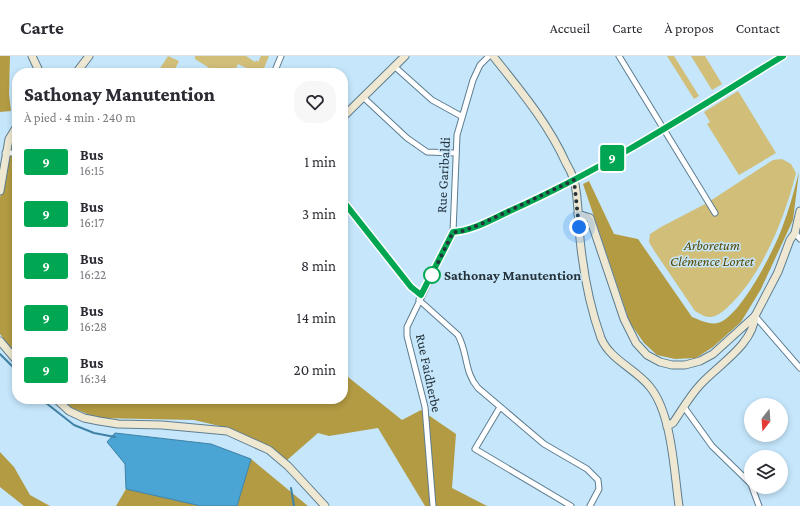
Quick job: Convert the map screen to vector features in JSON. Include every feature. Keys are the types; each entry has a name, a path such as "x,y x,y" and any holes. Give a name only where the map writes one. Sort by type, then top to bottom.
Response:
{"street":[{"path":"32,56 38,68"},
{"path":"80,68 88,56"},
{"path":"276,68 281,56"},
{"path":"348,112 405,56"},
{"name":"Rue Garibaldi","path":"420,298 453,232 457,135 461,116 473,80 480,65 489,56"},
{"path":"493,56 537,112 559,148 574,180 588,298 602,340 614,355 639,375 657,395 667,426 679,506"},
{"path":"619,56 715,213"},
{"path":"453,232 460,232 481,224 574,180 664,128 783,56"},
{"path":"394,66 432,100 461,116"},
{"path":"363,97 407,138 426,152 456,154"},
{"path":"0,191 6,151 9,138 12,134"},
{"path":"6,151 12,152"},
{"path":"348,207 420,298 458,335 462,342 470,379 478,388 544,444 587,469 598,480 599,489 590,506"},
{"path":"578,214 590,218 624,319 636,343 660,362 672,365 685,365 700,361 713,354 755,316 778,272 790,240 798,236 800,211"},
{"name":"Rue Faidherbe","path":"420,298 409,321 407,336 425,407 433,506"},
{"path":"667,426 673,423 700,385 744,342 754,326 755,316"},
{"path":"755,316 800,368"},
{"path":"747,323 748,335"},
{"path":"0,341 12,355"},
{"path":"61,404 69,411 84,418 99,421 194,427 227,431 269,450 288,466 325,506"},
{"path":"500,407 475,449 572,506"},
{"path":"684,407 712,446 744,478"},
{"path":"755,494 759,506"}],"green space":[{"path":"168,56 179,61 176,68 160,68"},
{"path":"195,56 246,56 255,62 256,60 258,62 261,56 269,56 264,68 246,68 238,64 236,68 209,68 195,59"},
{"path":"667,56 674,56 699,96 694,99"},
{"path":"691,56 705,56 722,84 712,90"},
{"path":"738,91 776,153 739,175 707,124 710,122 704,112"},
{"name":"Arboretum Clémence Lortet","path":"782,159 791,164 796,173 786,207 772,242 754,275 732,303 719,314 712,317 702,315 695,311 655,252 649,242 650,234 707,203 773,160"}],"shaded area":[{"path":"0,56 10,56 9,94 11,111 0,112"},
{"path":"7,156 12,156 12,350 0,334 0,198"},
{"path":"799,172 793,220 761,289 741,322 713,347 696,358 675,359 657,355 644,343 630,323 583,184 589,181 614,234 638,239 692,317 705,322 718,323 727,318 737,308 756,281 772,251 785,221"},
{"path":"348,377 402,420 421,410 456,434 452,488 487,506 425,506 378,428 329,436 318,433 286,461 228,428 194,420 98,418 72,408 68,404 348,404"},
{"path":"0,452 14,467 30,495 50,506 24,506 0,487"},
{"path":"251,459 308,506 237,506"},
{"path":"126,489 201,506 116,506"}],"water":[{"path":"115,433 211,444 251,459 237,506 201,506 126,489 125,464 107,442"}],"waterway":[{"path":"0,354 12,366"},
{"path":"47,404 74,425 94,433 115,437"},
{"path":"291,488 294,506"}],"bus line":[{"name":"9","path":"348,207 397,267 411,287 421,295 453,232 460,232 481,224 533,201 562,186 706,103 783,56"}],"place":[{"name":"Sathonay Manutention","path":"432,275"}],"route":[{"path":"432,275 453,232 460,232 481,224 533,201 574,180 579,227"}]}
